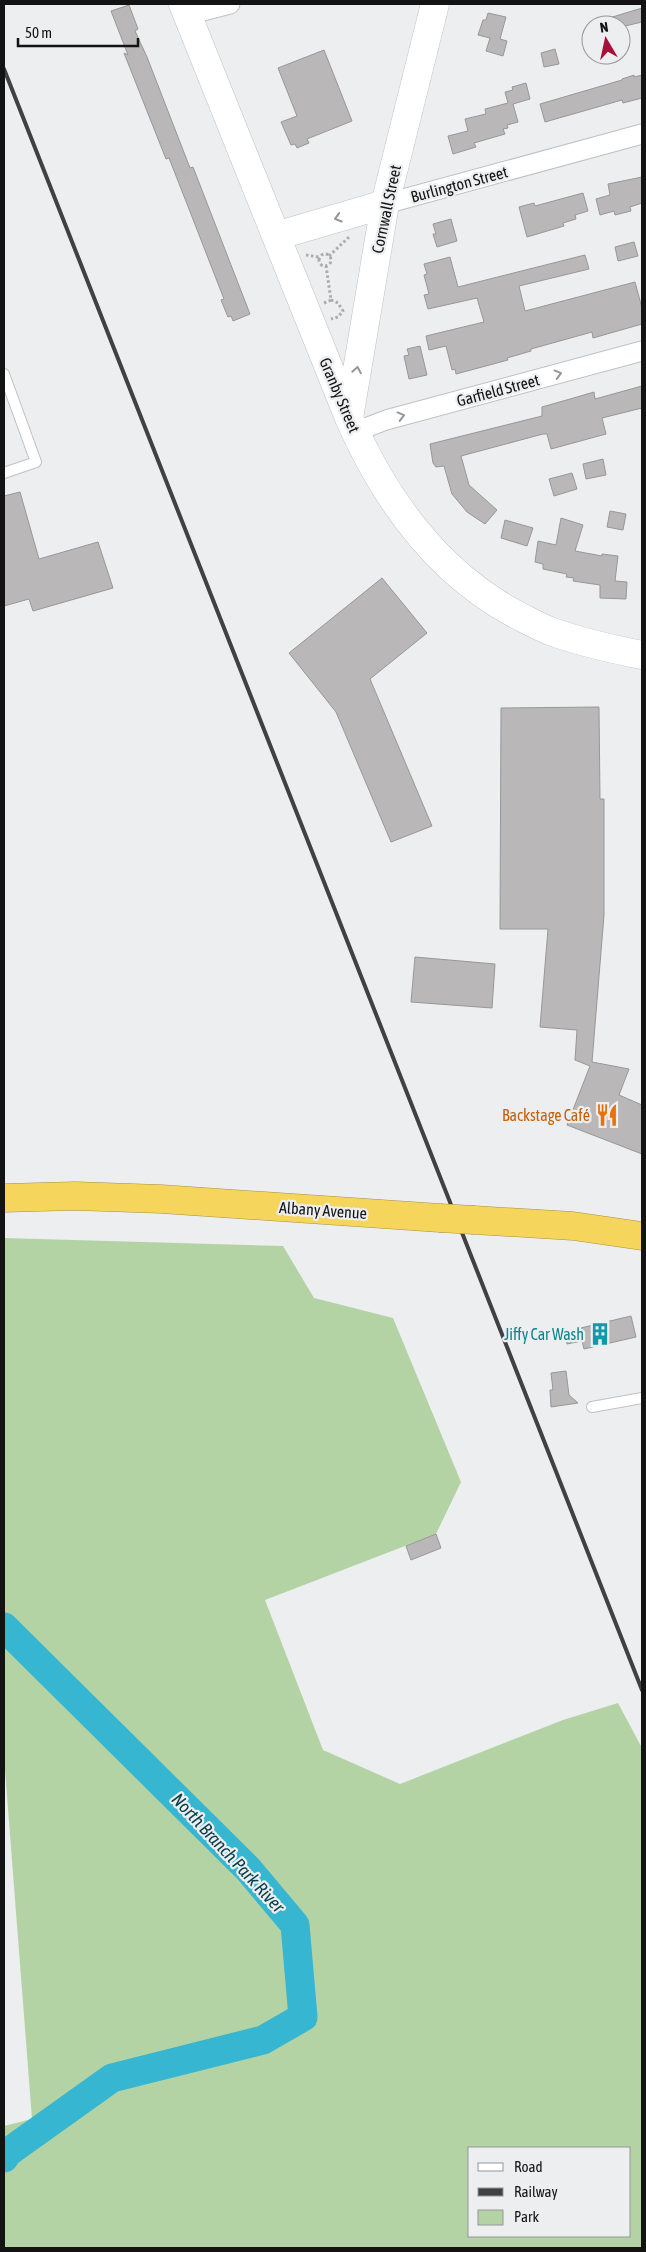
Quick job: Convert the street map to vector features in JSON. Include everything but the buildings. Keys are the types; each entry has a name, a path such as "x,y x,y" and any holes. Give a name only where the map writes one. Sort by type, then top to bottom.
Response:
{"highway":[{"name":"Albany Avenue","path":"4,1198 75,1196 160,1199 572,1226 642,1236"}],"main road":[{"name":"Cornwall Street","path":"352,425 385,204 435,4"},
{"name":"Granby Street","path":"185,9 352,425 374,470 408,522 447,565 478,592 548,630 615,650 642,655"},
{"name":"Burlington Street","path":"276,236 385,204"}],"street":[{"path":"185,9 230,4"},
{"name":"Burlington Street","path":"385,204 642,134"},
{"name":"Garfield Street","path":"352,425 386,420 642,351"}],"lane":[{"path":"4,374 36,462 4,473"},
{"path":"592,1407 642,1398"}],"path":[{"path":"330,256 356,231"},
{"path":"326,266 321,264 320,258 324,254 330,256"},
{"path":"326,266 331,262 330,256"},
{"path":"326,266 331,300"},
{"path":"321,306 331,300"},
{"path":"326,318 336,318 343,311 338,303 331,300"}],"green space":[{"path":"4,1238 283,1246 314,1298 393,1318 461,1482 436,1534 265,1600 323,1750 400,1784 563,1720 618,1703 642,1748 642,2248 4,2248 4,2126 32,2119 4,1757"}],"waterway":[{"name":"North Branch Park River","path":"4,1627 248,1869 295,1925 303,2017 263,2040 112,2078 7,2153 4,2158"}],"railway":[{"path":"4,69 642,1690"}],"place":[{"name":"Backstage Café","path":"607,1115"},
{"name":"Jiffy Car Wash","path":"600,1334"}]}
